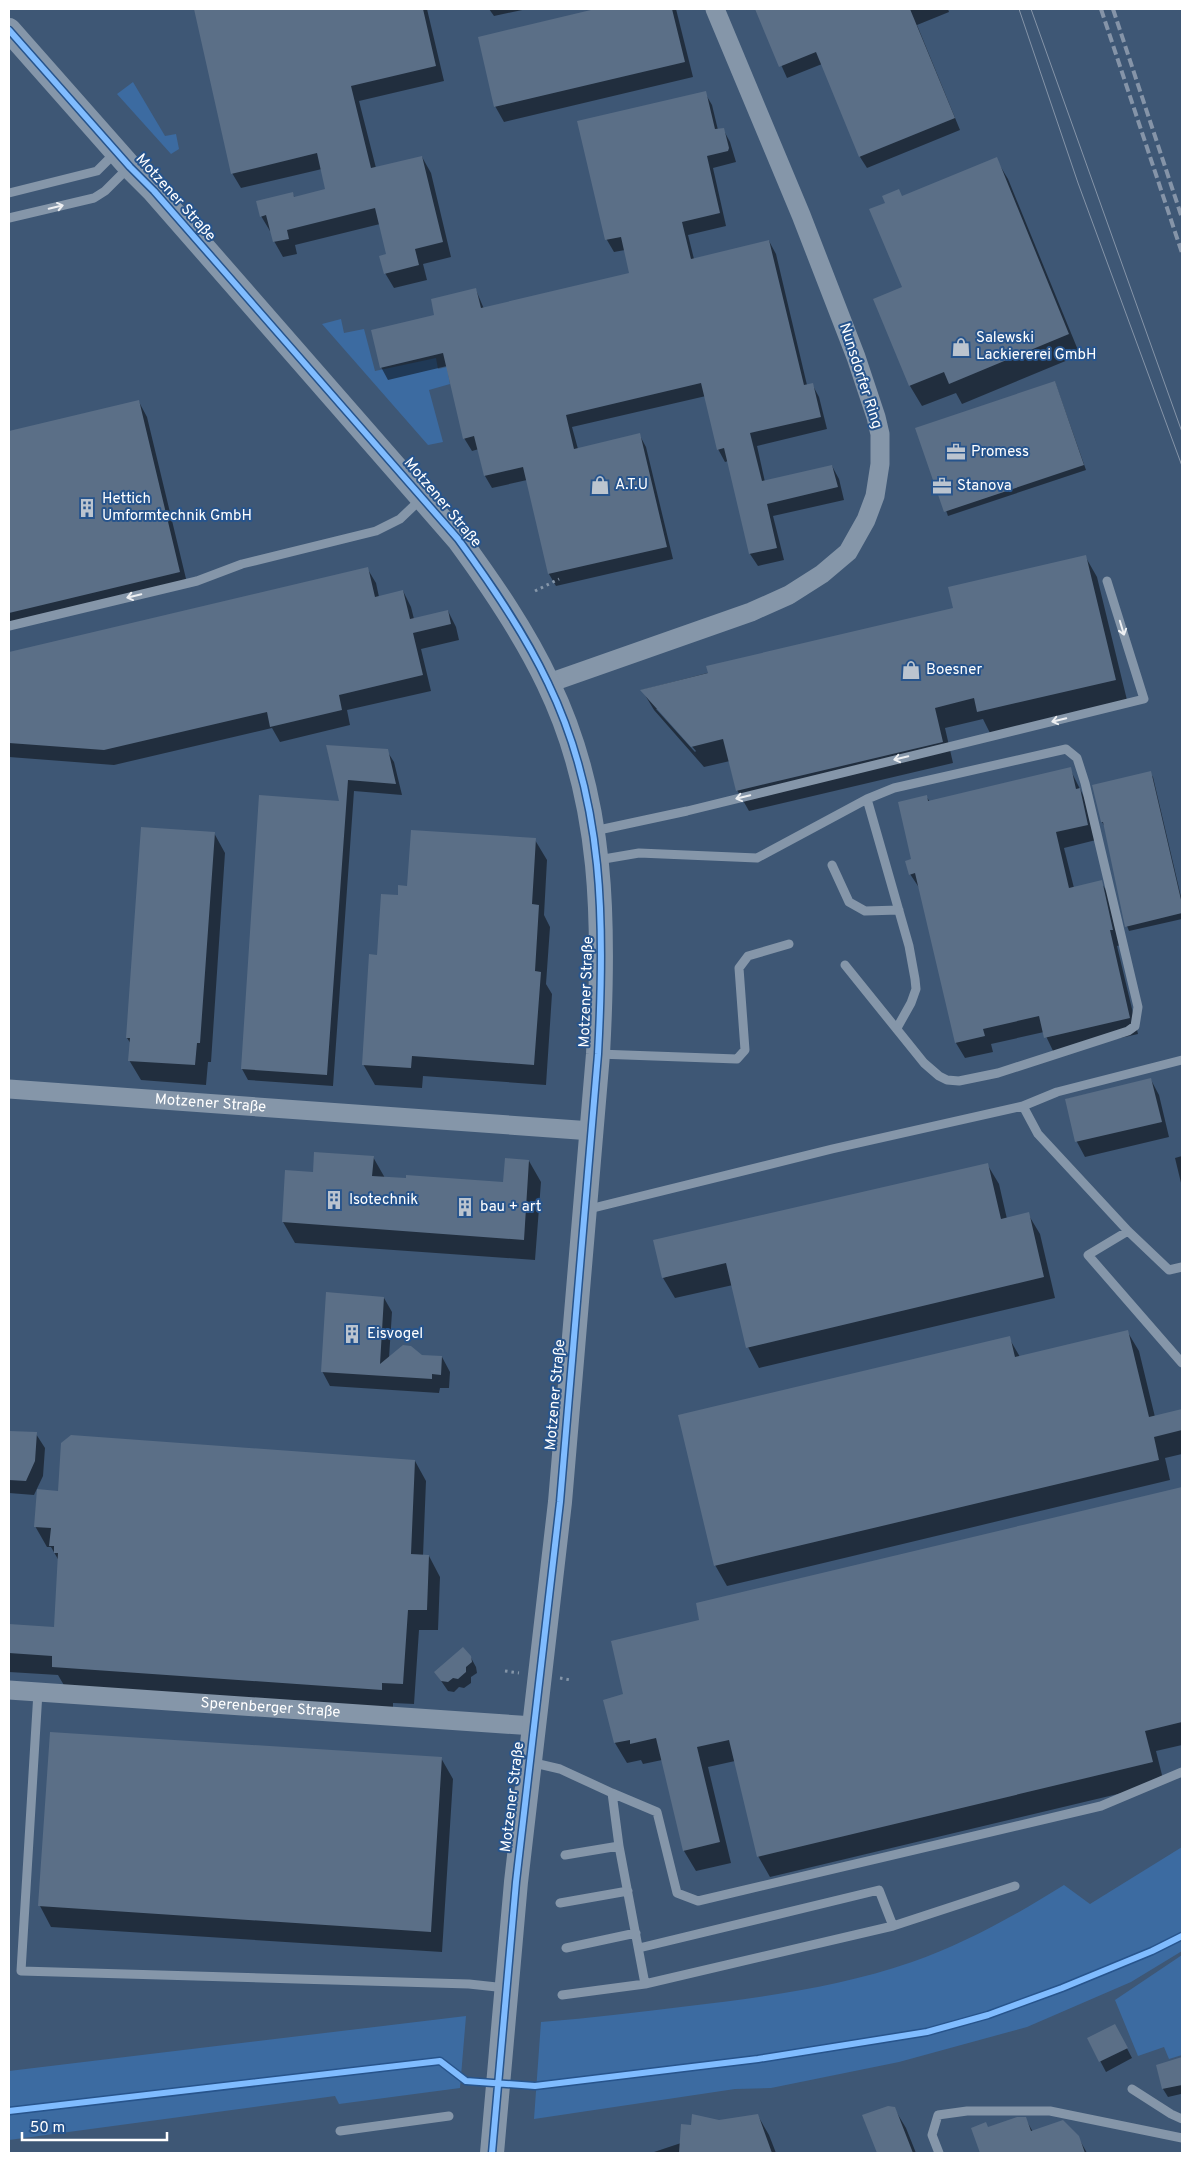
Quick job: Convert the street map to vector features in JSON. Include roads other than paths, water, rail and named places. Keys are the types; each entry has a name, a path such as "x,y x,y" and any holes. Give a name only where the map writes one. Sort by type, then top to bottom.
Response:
{"street":[{"name":"Nunsdorfer Ring","path":"549,684 752,612 789,595 822,574 848,552 866,520 875,496 880,464 880,434 873,408 856,357 801,215 716,9"},
{"name":"Motzener Straße","path":"9,30 123,160 154,191 458,538 492,586 549,684 574,752 593,831 598,860 602,945 598,1054 556,1545 516,1882 492,2153"},
{"name":"Motzener Straße","path":"9,1089 592,1131"},
{"name":"Sperenberger Straße","path":"9,1690 534,1726"}],"lane":[{"path":"9,193 98,171 123,160"},
{"path":"9,218 94,198 105,191 123,160"},
{"path":"9,626 182,585 242,564 381,530 400,519 423,498"},
{"path":"593,831 687,811 1144,699 1107,581"},
{"path":"598,860 639,853 757,858 867,799 894,788 1066,750 1077,758 1082,770 1138,1007 1135,1026 1128,1031 998,1073 959,1081 947,1080 939,1076 924,1063 845,965"},
{"path":"867,799 909,946 916,989 911,1004 897,1028"},
{"path":"832,865 849,902 865,911 899,910"},
{"path":"598,1054 737,1059 745,1050 739,968 748,956 789,944"},
{"path":"585,1210 832,1149 1023,1106 1057,1092 1182,1060"},
{"path":"1023,1106 1038,1134 1128,1231 1169,1270 1182,1267"},
{"path":"1128,1231 1088,1255 1182,1363"},
{"path":"38,1692 21,1972 468,1984 507,1988"},
{"path":"530,1762 560,1769 657,1812 678,1893 698,1901 1101,1806 1182,1772"},
{"path":"612,1793 619,1846 645,1984"},
{"path":"565,1855 619,1846"},
{"path":"562,1995 645,1984 893,1926 1015,1886"},
{"path":"639,1948 879,1890 893,1926"},
{"path":"560,1902 628,1891"},
{"path":"566,1948 636,1933"},
{"path":"1132,2089 1182,2119"},
{"path":"939,2153 932,2134 938,2116 967,2111 1050,2111 1182,2138"},
{"path":"340,2131 449,2116"}],"tram line":[{"path":"1019,9 1078,183 1182,466"},
{"path":"1031,9 1182,432"}],"railway":[{"path":"1101,9 1182,253"},
{"path":"1113,9 1182,218"}],"place":[{"name":"Salewski Lackiererei GmbH","path":"961,347"},
{"name":"Promess","path":"956,452"},
{"name":"A.T.U","path":"600,485"},
{"name":"Stanova","path":"942,486"},
{"name":"Hettich Umformtechnik GmbH","path":"87,508"},
{"name":"Boesner","path":"911,670"},
{"name":"Isotechnik","path":"334,1200"},
{"name":"bau + art","path":"465,1207"},
{"name":"Eisvogel","path":"352,1334"}]}
